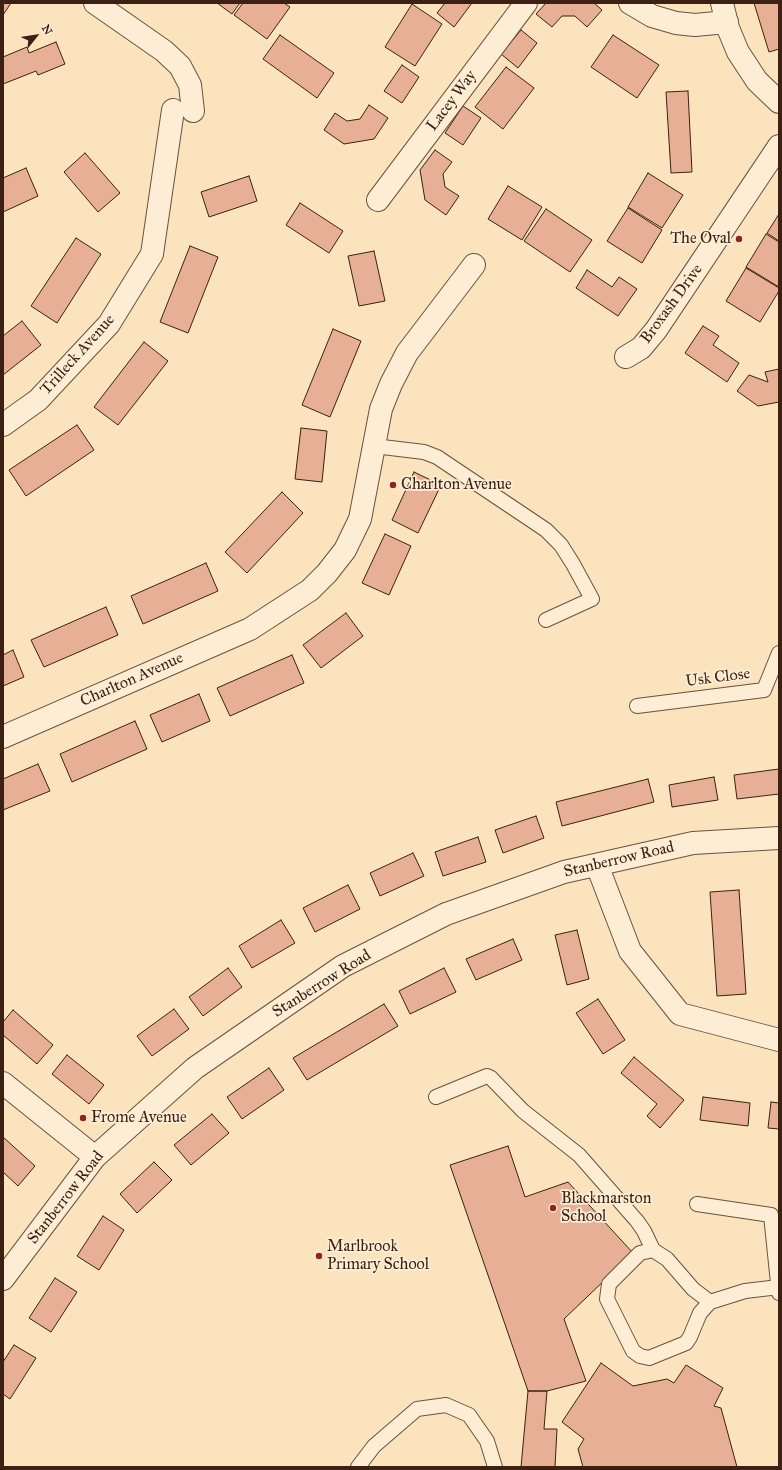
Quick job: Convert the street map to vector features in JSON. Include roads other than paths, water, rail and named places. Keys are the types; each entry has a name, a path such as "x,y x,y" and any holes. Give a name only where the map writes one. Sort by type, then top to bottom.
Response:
{"street":[{"name":"Trilleck Avenue","path":"3,425 38,400 109,324 152,254 183,110 190,85 180,66 164,50 95,3"},
{"name":"Lacey Way","path":"378,200 526,3"},
{"path":"630,3 652,16 676,23 695,25 725,13 738,52 757,81 779,102"},
{"name":"Broxash Drive","path":"626,357 641,348 656,330 779,146"},
{"name":"Charlton Avenue","path":"3,736 250,629 310,590 327,573 345,550 360,519 381,409 391,384 407,353 474,265"},
{"name":"Stanberrow Road","path":"3,1278 94,1156 195,1068 343,966 446,914 564,872 693,843 779,838"},
{"path":"597,865 630,951 680,1014 779,1040"},
{"path":"3,1083 94,1156"}],"lane":[{"path":"374,446 424,452 437,457 546,530 565,551 592,599 546,620"},
{"name":"Usk Close","path":"636,706 764,690 779,653"},
{"path":"436,1097 487,1076 491,1078 523,1111 579,1155 637,1221 644,1231 653,1250 667,1259 693,1289 710,1302"},
{"path":"653,1250 640,1253 609,1284 607,1299 633,1351 640,1356 649,1358 686,1343 690,1338 700,1313 710,1302 745,1291 778,1289 771,1215 697,1204"},
{"path":"358,1467 374,1446 417,1408 446,1405 469,1415 487,1441 495,1467"}],"place":[{"name":"The Oval","path":"739,239"},
{"name":"Charlton Avenue","path":"393,485"},
{"name":"Frome Avenue","path":"83,1118"},
{"name":"Blackmarston School","path":"553,1208"},
{"name":"Marlbrook Primary School","path":"319,1256"}]}
